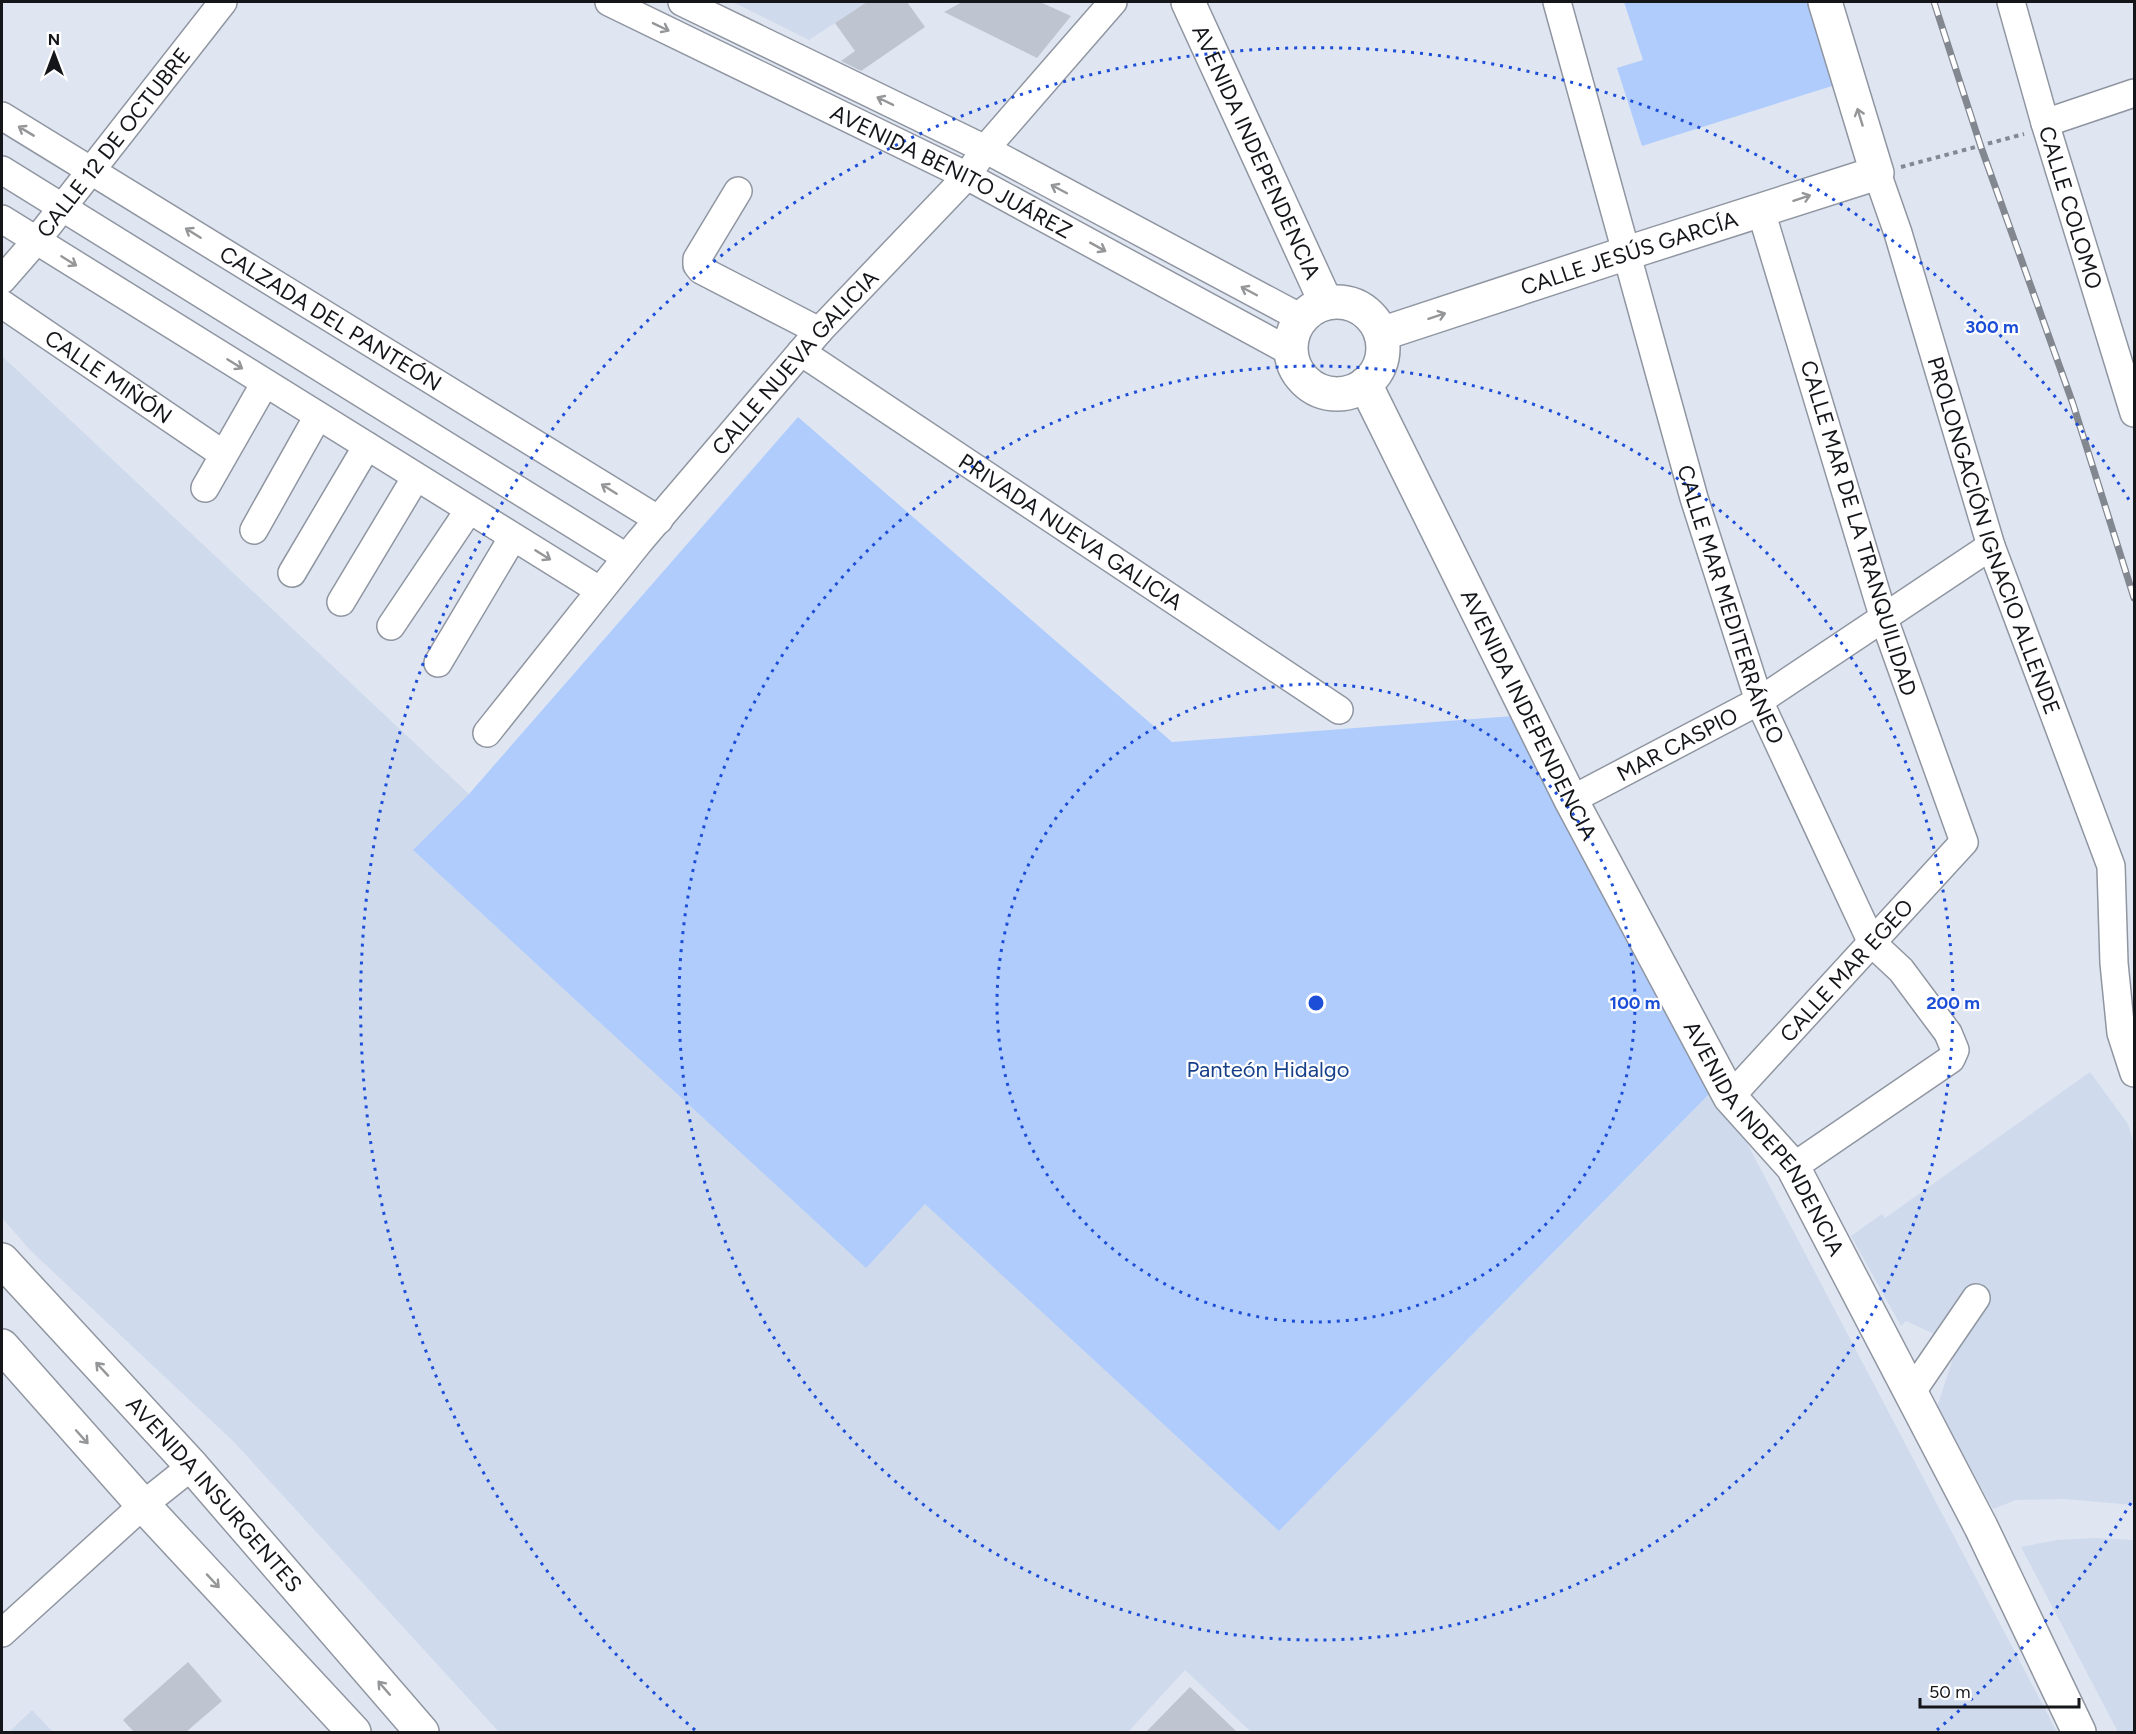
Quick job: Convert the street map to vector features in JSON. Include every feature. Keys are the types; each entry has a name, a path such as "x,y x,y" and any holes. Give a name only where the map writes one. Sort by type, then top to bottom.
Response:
{"main road":[{"name":"AVENIDA INDEPENDENCIA","path":"1188,2 1314,311"},
{"name":"PROLONGACIÓN IGNACIO ALLENDE","path":"1825,2 1877,173"},
{"name":"CALLE JESÚS GARCÍA","path":"1381,334 1627,252 1877,173"},
{"path":"1340,302 1360,308 1375,322 1381,334 1383,348 1381,362 1375,375 1353,391 1339,394 1319,390 1302,378 1294,366 1291,352 1292,338 1314,311 1340,302"},
{"name":"AVENIDA INDEPENDENCIA","path":"1365,384 1571,800 1730,1097 1793,1167 1981,1527 2079,1732"},
{"name":"AVENIDA INSURGENTES","path":"2,1260 192,1466 422,1732"},
{"path":"2,1346 143,1505 354,1732"}],"street":[{"name":"CALLE 12 DE OCTUBRE","path":"2,280 36,241 223,2"},
{"name":"AVENIDA BENITO JUÁREZ","path":"609,2 968,176 1291,352"},
{"name":"AVENIDA BENITO JUÁREZ","path":"682,2 1314,311"},
{"name":"CALLE NUEVA GALICIA","path":"487,733 626,557 801,352 968,176 985,149 1113,2"},
{"name":"CALLE MAR MEDITERRÁNEO","path":"1557,2 1694,498 1759,701 1872,943"},
{"name":"CALLE COLOMO","path":"2011,2 2045,123 2134,413"},
{"path":"2045,123 2134,93"},
{"name":"CALZADA DEL PANTEÓN","path":"2,116 659,520"},
{"path":"2,170 626,557"},
{"name":"PROLONGACIÓN IGNACIO ALLENDE","path":"1877,173 1901,244 1991,546 2111,866 2114,963 2121,1033 2134,1073"},
{"path":"738,191 697,259 697,265 701,270 819,331"},
{"name":"CALLE MAR DE LA TRANQUILIDAD","path":"1761,211 1884,619 1964,842"},
{"path":"2,219 599,590"},
{"name":"CALLE MIÑÓN","path":"2,304 217,450"},
{"name":"PRIVADA NUEVA GALICIA","path":"801,352 1339,710"},
{"path":"205,488 265,383"},
{"path":"254,530 318,416"},
{"path":"292,573 367,446"},
{"path":"341,602 416,477"},
{"path":"392,626 469,510"},
{"path":"438,663 513,537"},
{"name":"MAR CASPIO","path":"1571,800 1759,701 1991,546"},
{"name":"CALLE MAR EGEO","path":"1730,1097 1964,842"},
{"path":"1793,1167 1951,1059 1955,1050 1948,1033 1900,970 1872,943"},
{"path":"1911,1393 1976,1298"},
{"path":"2,1633 143,1505 192,1466"}],"path":[{"path":"1877,173 2034,131 2045,123"}],"shaded area":[{"path":"733,2 867,2 809,40"},
{"path":"2,356 469,794 414,851 866,1267 925,1203 1279,1531 1717,1086 2057,1732 1251,1732 1185,1670 1128,1732 499,1732 234,1442 31,1251 2,1218"},
{"path":"2090,1072 2128,1124 2134,1144 2134,1505 2063,1499 2016,1500 1993,1509 1937,1407 1956,1349 1932,1340 1934,1334 1906,1321 1901,1326 1851,1236 1882,1214 1885,1218"},
{"path":"2095,1538 2134,1540 2134,1732 2118,1732 2021,1547 2057,1540"},
{"path":"32,1710 53,1732 9,1732"}],"green space":[{"path":"1624,2 1822,2 1848,81 1642,146 1617,68 1643,60"},
{"name":"Panteón Hidalgo","path":"798,417 1172,742 1513,716 1717,1086 1279,1531 925,1204 866,1268 413,850 469,794"}],"building":[{"path":"867,2 907,2 925,27 861,71 841,61 855,51 835,23"},
{"path":"962,2 1040,2 1071,16 1037,58 944,12"},
{"path":"188,1662 222,1701 186,1732 134,1732 123,1720"},
{"path":"1190,1687 1237,1732 1146,1732"}],"railway":[{"path":"1934,2 1981,147 2073,404 2134,598"}]}
